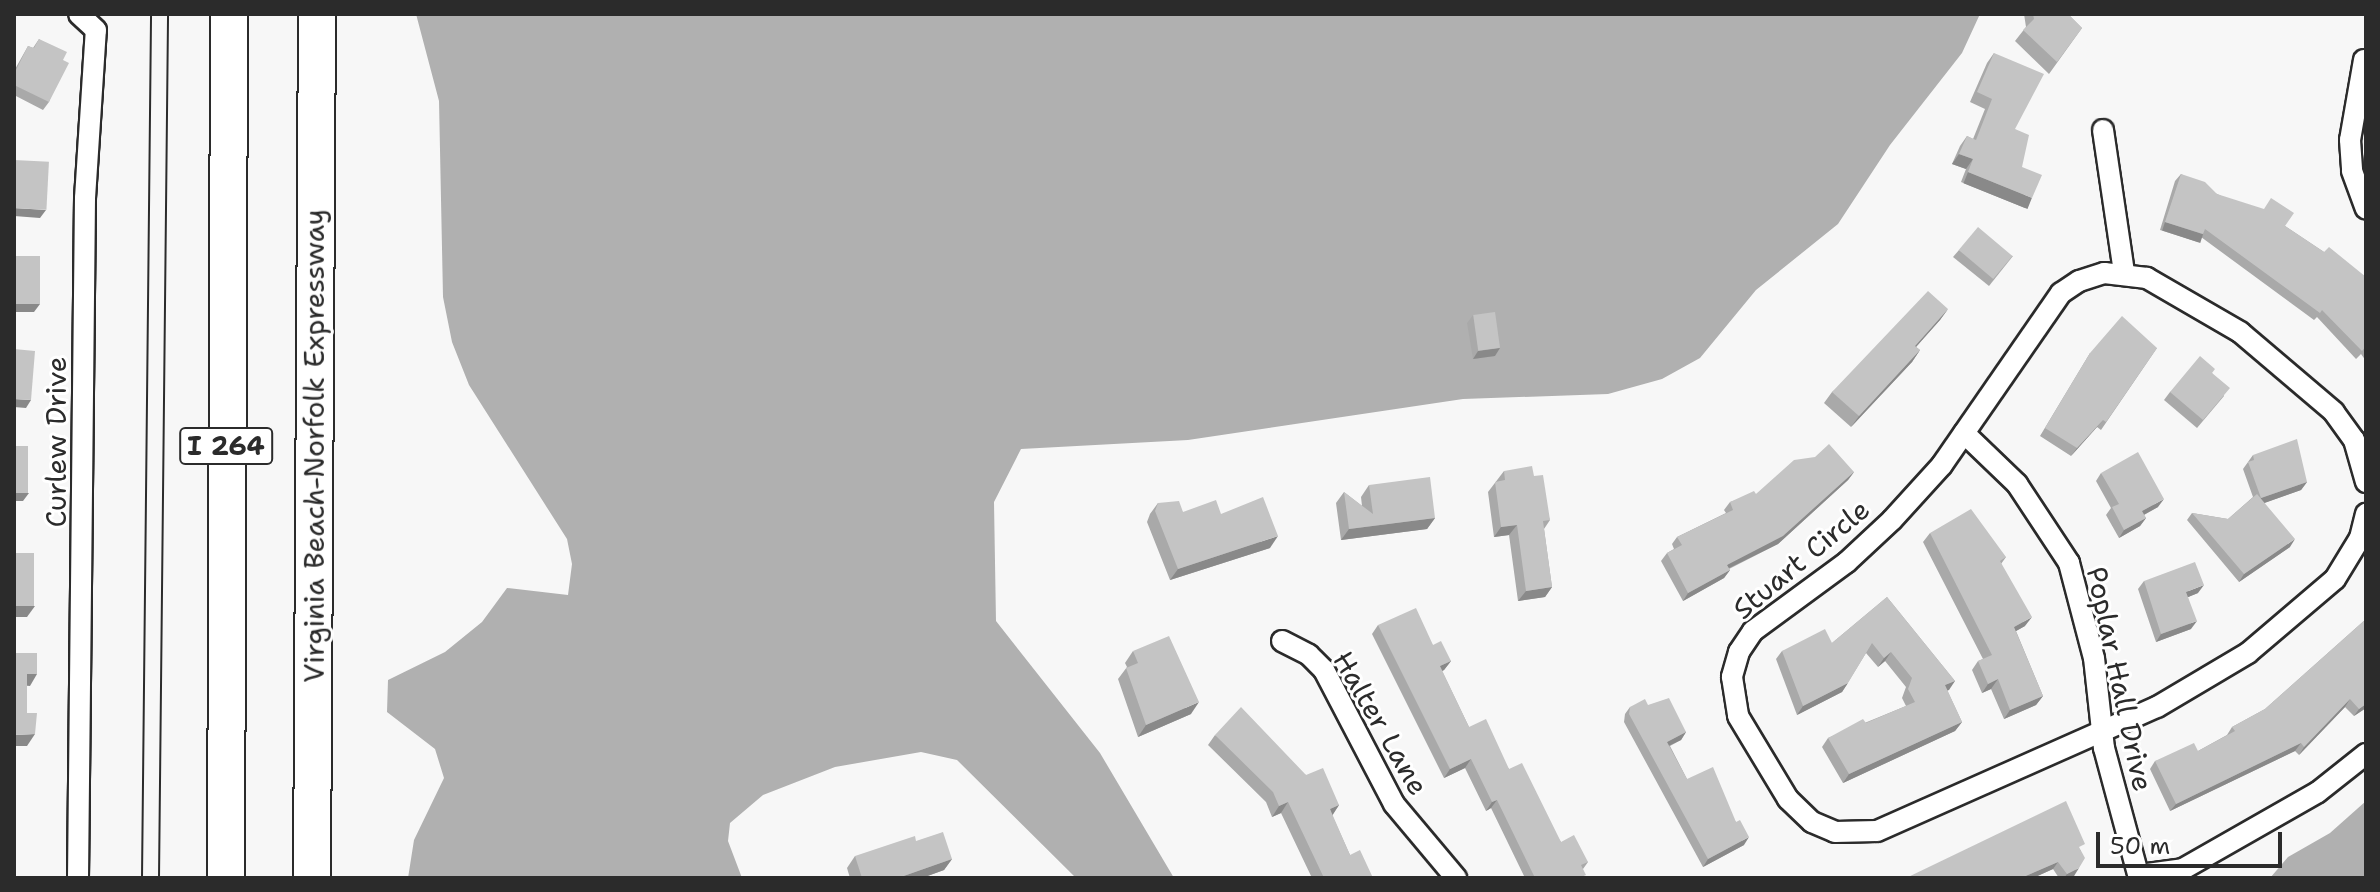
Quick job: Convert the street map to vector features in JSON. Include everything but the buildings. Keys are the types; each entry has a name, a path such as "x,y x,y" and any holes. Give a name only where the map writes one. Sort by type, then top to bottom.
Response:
{"highway":[{"name":"I 264","path":"226,878 229,14"},
{"name":"Virginia Beach-Norfolk Expressway","path":"312,878 317,14"}],"street":[{"name":"Curlew Drive","path":"78,878 85,198 96,30 79,14"},
{"path":"2364,60 2350,140 2352,171 2366,209"},
{"path":"2103,130 2124,273 2199,305 2308,386 2354,440 2366,482"},
{"name":"Stuart Circle","path":"2124,273 2079,281 2061,293 1964,433 1892,520 1847,562 1753,631 1739,652 1732,677 1738,716 1796,808 1823,827 1856,834 1877,831 2102,732 2197,686 2248,653 2335,579 2360,538 2366,514"},
{"name":"Poplar Hall Drive","path":"1964,433 2017,484 2069,563 2094,658 2102,732 2141,877"},
{"name":"Halter Lane","path":"1282,641 1309,655 1324,670 1394,804 1456,878"},
{"path":"2141,877 2183,869 2318,792 2366,754"}],"shaded area":[{"path":"416,14 1980,14 1962,53 1890,145 1838,224 1756,290 1700,358 1662,379 1608,394 1463,399 1188,440 1021,449 994,502 996,621 1100,753 1174,878 1076,878 957,760 921,752 835,767 763,795 730,823 728,841 742,878 408,878 414,840 444,778 435,749 387,712 388,680 445,652 482,622 507,588 568,595 572,564 567,539 469,385 452,342 443,297 439,101"},
{"path":"2366,801 2366,878 2270,878 2288,857 2330,833"}],"tram line":[{"path":"142,878 151,14"},
{"path":"159,878 168,14"}]}
